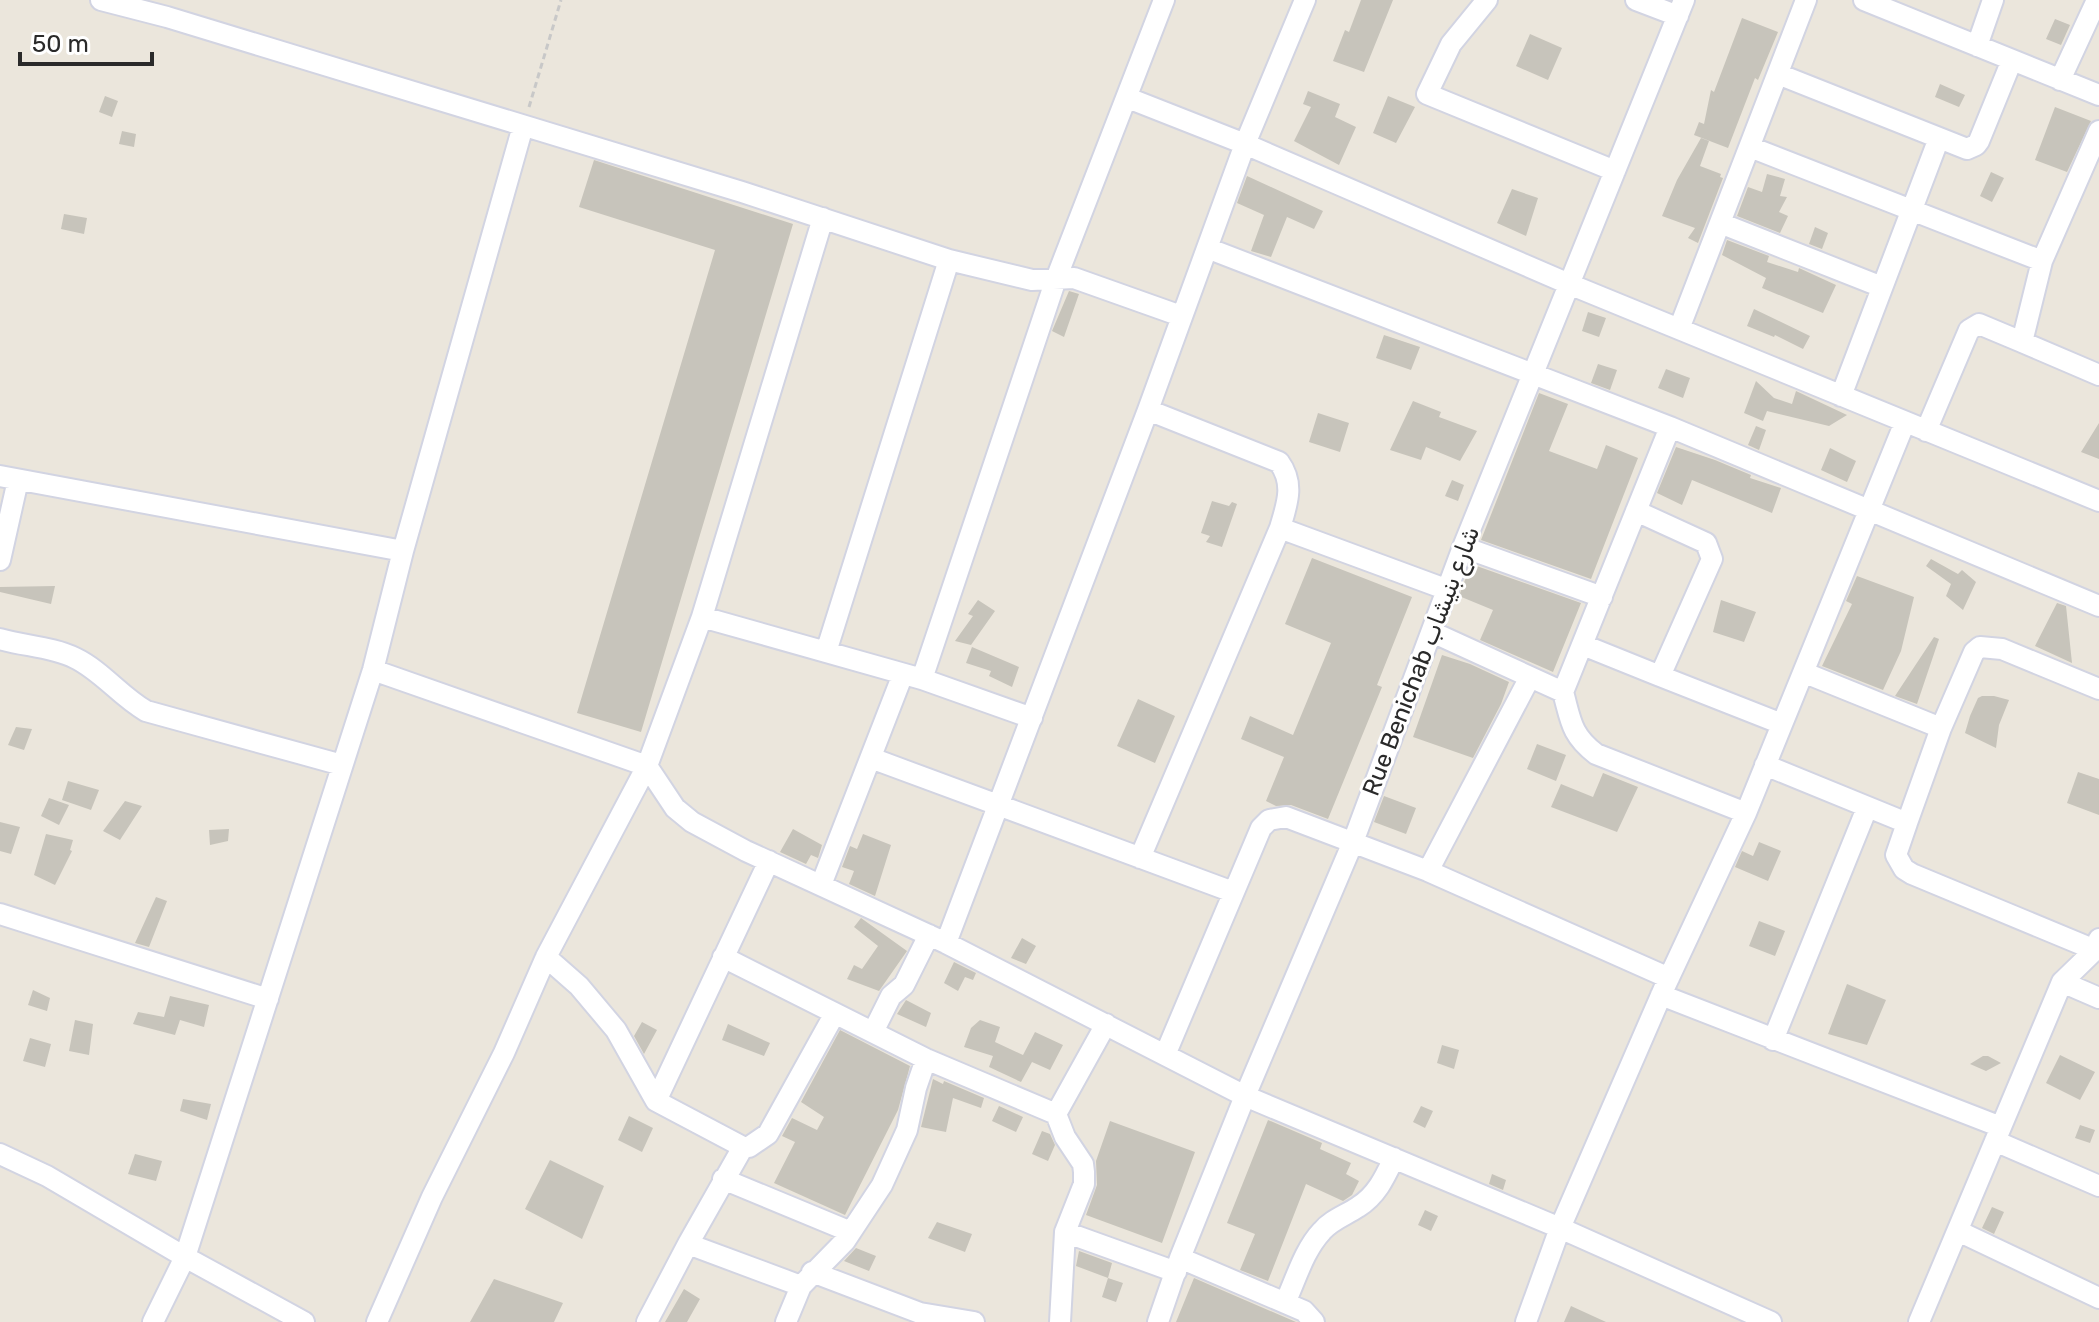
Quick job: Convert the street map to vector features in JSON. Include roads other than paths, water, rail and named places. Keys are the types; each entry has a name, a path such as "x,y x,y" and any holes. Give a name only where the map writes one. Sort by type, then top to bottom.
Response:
{"street":[{"path":"101,0 523,126 949,260 1032,280 1084,281 1181,316"},
{"path":"821,885 871,758 913,677 1056,279 1164,0"},
{"path":"873,1032 891,996 904,985 937,939 999,804 1245,144 1305,0"},
{"path":"1487,0 1451,44 1427,94 1615,171"},
{"path":"1636,0 1681,8"},
{"path":"1679,329 1806,0"},
{"path":"1864,0 2099,95"},
{"path":"1977,46 1993,0"},
{"path":"2060,80 2097,0"},
{"name":"Rue Benichab شارع بنيشاب","path":"1158,1322 1245,1096 1353,842 1463,547 1681,8"},
{"path":"1778,74 1967,149 1976,145 2012,60"},
{"path":"1128,98 1245,144 1569,284 2099,501"},
{"path":"153,1322 185,1257 373,670 403,551 523,126"},
{"path":"2022,342 2042,261 2099,131"},
{"path":"1841,396 1939,138"},
{"path":"1750,147 2042,261"},
{"path":"377,1322 432,1197 504,1053 546,957 647,766 702,617 823,218"},
{"path":"1720,223 1882,287"},
{"path":"1207,248 1670,427 2099,606"},
{"path":"826,652 949,260"},
{"path":"1926,431 1969,330 1979,324 2099,375"},
{"path":"1140,858 1280,528 1290,486 1279,462 1148,410"},
{"path":"1526,1322 1560,1228 1665,987 1746,813 1805,673 1905,422"},
{"path":"1670,427 1563,692 1579,741 1596,754 1746,813"},
{"path":"0,560 9,478 403,551"},
{"path":"1636,511 1706,543 1712,554 1660,676"},
{"path":"1280,528 1448,590"},
{"path":"1463,547 1602,597"},
{"path":"702,617 913,677 1032,718"},
{"path":"1432,632 1563,692"},
{"path":"0,639 72,656 146,711 342,765"},
{"path":"1583,645 1782,724"},
{"path":"1919,1322 2062,982 2097,945 1904,869 1896,855 1941,728 1974,652 1980,647 2002,649 2099,689"},
{"path":"373,670 647,766 675,808 692,822 746,851 937,939 1245,1096 1560,1228 1771,1322"},
{"path":"1805,673 1941,728"},
{"path":"1428,871 1530,677"},
{"path":"871,758 1233,892"},
{"path":"1765,765 1907,823"},
{"path":"1773,1040 1867,808"},
{"path":"1165,1055 1261,828 1269,820 1286,817 1428,871 1773,1040 1998,1134 2095,1184 2099,1163"},
{"path":"656,1101 769,861"},
{"path":"0,914 268,999"},
{"path":"546,957 579,986 616,1030 656,1101 743,1147 749,1147 768,1134 834,1015"},
{"path":"723,957 926,1059 1056,1114 1065,1137 1083,1164 1084,1172 1084,1184 1065,1232 1060,1322"},
{"path":"2062,982 2099,998"},
{"path":"1056,1114 1106,1024"},
{"path":"786,1322 806,1279 845,1241 882,1185 903,1141 926,1059"},
{"path":"647,1322 743,1147"},
{"path":"0,1154 73,1190 185,1257 304,1322"},
{"path":"1285,1303 1320,1232 1370,1198 1383,1181 1394,1158"},
{"path":"723,1179 851,1232"},
{"path":"1958,1231 2099,1298"},
{"path":"1065,1232 1178,1265 1285,1303 1304,1311 1314,1322"},
{"path":"688,1244 806,1279 918,1318 974,1322"}]}
